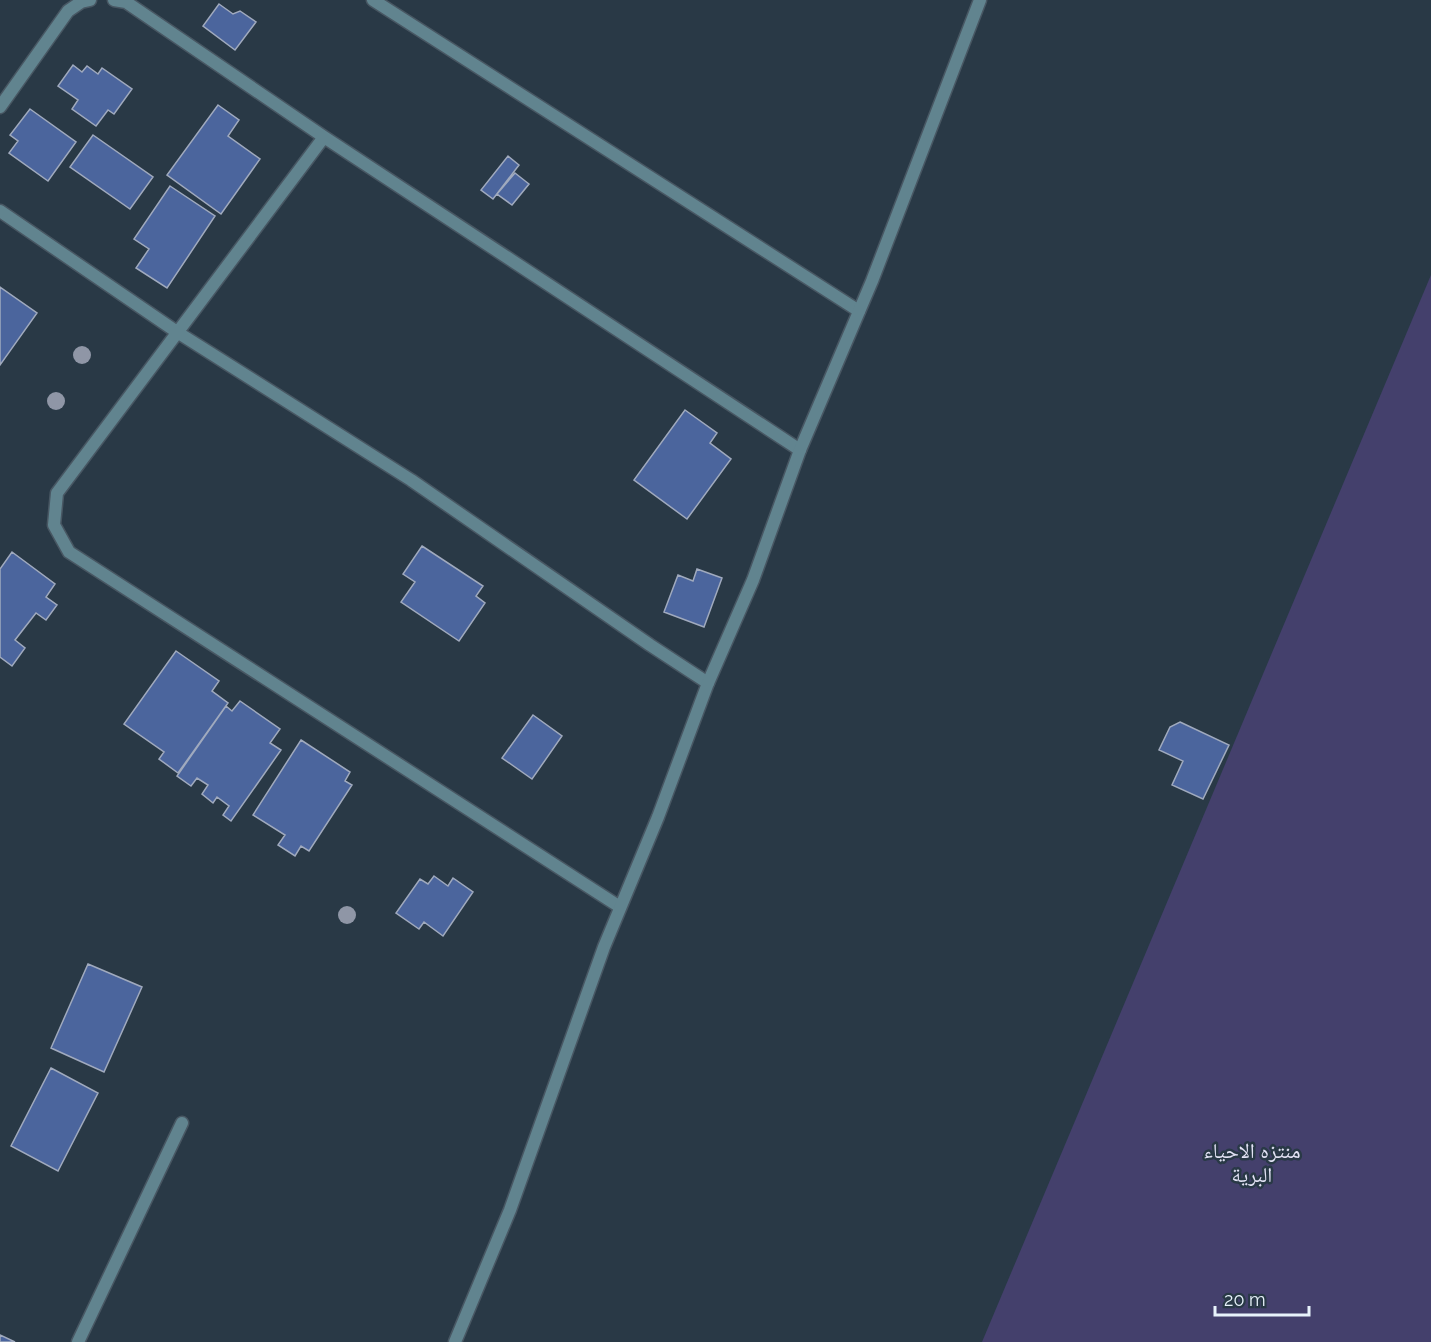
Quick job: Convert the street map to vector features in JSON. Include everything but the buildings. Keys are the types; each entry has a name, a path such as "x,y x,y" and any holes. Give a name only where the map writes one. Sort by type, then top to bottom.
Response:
{"street":[{"path":"0,107 68,10 81,2 90,0"},
{"path":"114,0 126,2 324,137 801,450"},
{"path":"373,0 859,311"},
{"path":"455,1342 510,1210 604,947 658,817 708,683 753,580 801,450 859,311 980,0"},
{"path":"324,137 57,493 54,525 69,552 620,907"},
{"path":"0,211 177,332 411,480 708,683"},
{"path":"78,1342 182,1123"}],"green space":[{"name":"منتزه الاحياء البرية","path":"1431,275 1431,1342 982,1342"}]}
